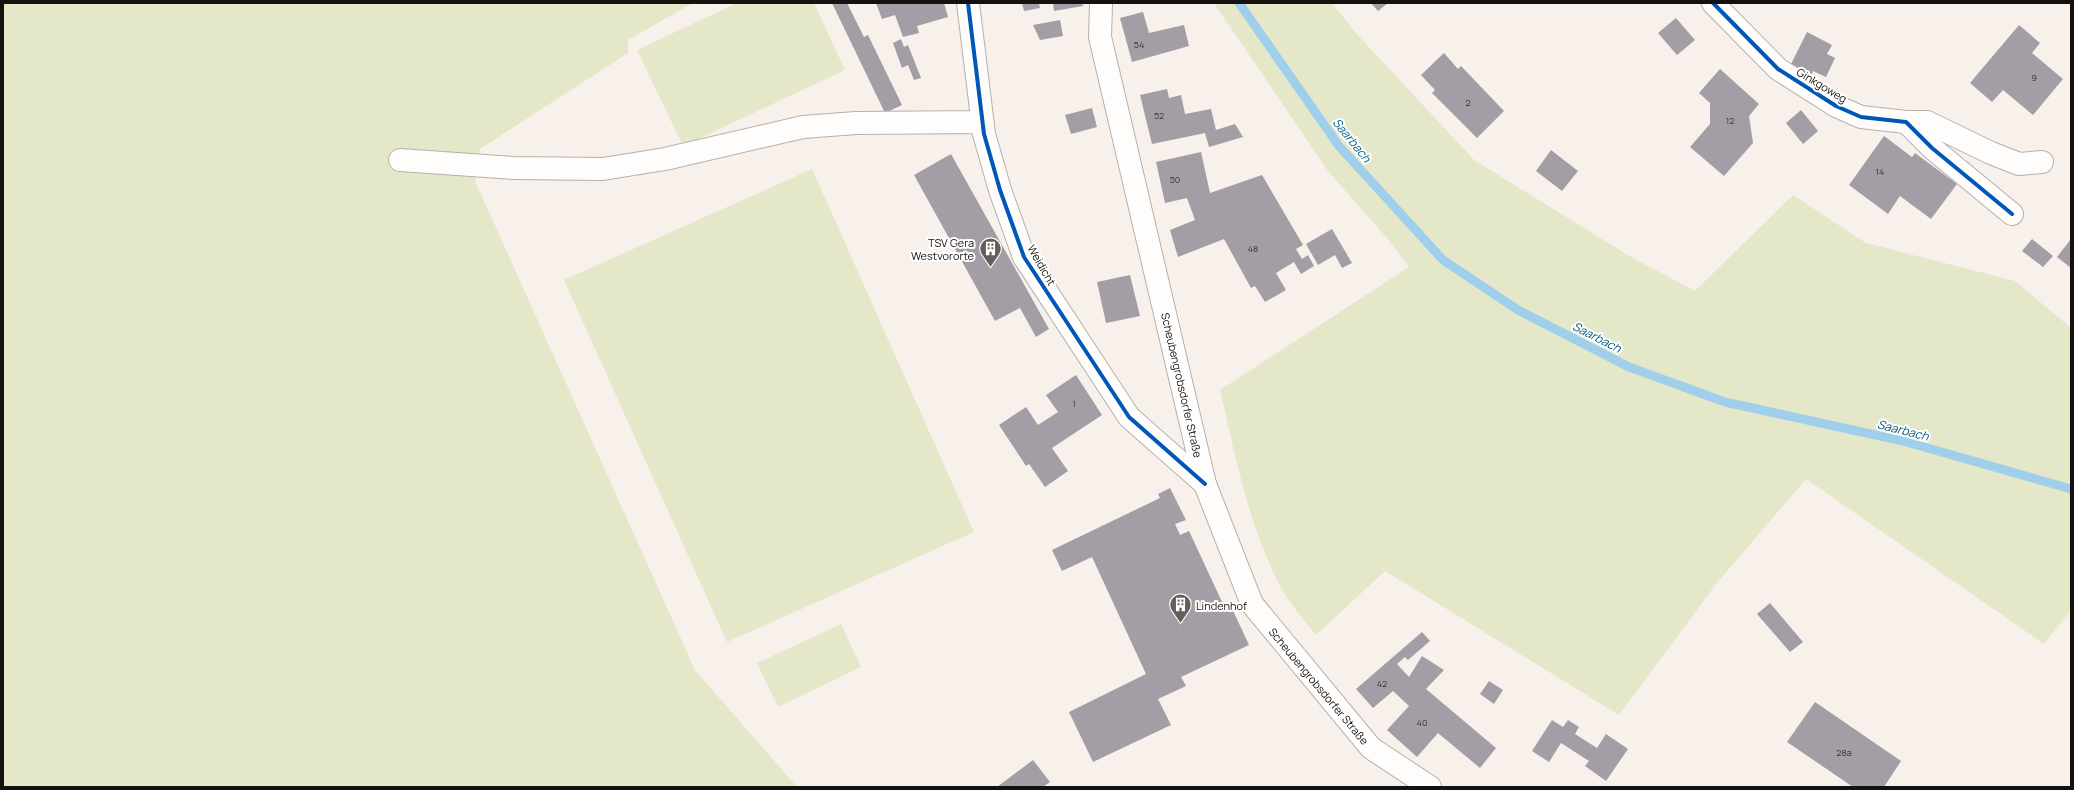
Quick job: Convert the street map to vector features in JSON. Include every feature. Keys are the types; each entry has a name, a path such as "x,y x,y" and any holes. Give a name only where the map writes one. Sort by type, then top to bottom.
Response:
{"street":[{"name":"Weidicht","path":"968,3 984,134 1000,190 1024,257 1129,417 1205,484"},
{"name":"Scheubengrobsdorfer Straße","path":"1101,3 1100,37 1205,484 1252,604 1370,748 1430,787"},
{"name":"Ginkgoweg","path":"1713,3 1778,69 1836,106 1861,117 1906,122 1927,122 1991,153 2020,164 2042,162"},
{"path":"400,160 513,168 603,168 665,159 803,127 856,123 982,122"},
{"path":"1906,122 1932,148 2012,214"}],"green space":[{"path":"3,3 693,3 628,40 628,53 480,149 475,181 695,670 797,787 3,787"},
{"path":"737,3 814,3 845,70 683,146 637,50"},
{"path":"1214,3 1332,3 1355,32 1474,160 1631,257 1695,291 1793,195 1866,243 2015,281 2071,328 2071,610 2044,644 1806,479 1716,584 1619,715 1385,571 1316,635 1285,594 1262,547 1245,495 1220,390 1409,267 1387,238 1328,171"},
{"path":"812,169 974,532 727,642 564,280"},
{"path":"841,624 861,667 778,707 757,663"}],"building":[{"path":"832,3 847,3 864,37 868,35 902,105 885,113"},
{"path":"876,3 944,3 948,17 917,26 919,33 903,37 895,15 882,19"},
{"path":"1022,3 1039,3 1040,8 1024,11"},
{"path":"1053,3 1082,3 1083,6 1054,11"},
{"path":"1371,3 1388,3 1378,11"},
{"path":"1143,12 1149,33 1184,25 1189,46 1132,62 1120,18"},
{"path":"1676,18 1695,40 1677,55 1658,33"},
{"path":"1060,20 1063,36 1040,40 1033,25"},
{"path":"2019,25 2040,43 2032,53 2063,79 2033,115 2003,90 1992,102 1970,83"},
{"path":"1807,32 1832,45 1827,54 1835,58 1826,77 1813,71 1812,74 1791,64"},
{"path":"901,39 904,47 908,45 921,78 914,80 908,65 902,68 893,43"},
{"path":"1444,53 1458,69 1461,66 1504,111 1477,138 1432,93 1435,90 1421,75"},
{"path":"1720,69 1759,104 1749,116 1753,143 1724,176 1690,147 1710,124 1710,103 1699,93"},
{"path":"1167,89 1169,98 1181,95 1185,114 1211,109 1216,130 1235,124 1243,137 1209,147 1205,133 1152,144 1140,95"},
{"path":"1092,108 1097,127 1071,134 1065,115"},
{"path":"1801,110 1818,131 1803,144 1786,123"},
{"path":"1884,136 1912,157 1915,153 1957,184 1931,219 1900,196 1888,214 1849,185"},
{"path":"1551,150 1578,171 1562,191 1536,171"},
{"path":"1201,152 1210,193 1262,175 1303,245 1296,249 1302,259 1308,255 1314,266 1301,274 1294,262 1276,273 1286,290 1265,302 1255,286 1251,288 1224,239 1178,257 1170,230 1195,220 1187,198 1165,203 1156,162"},
{"path":"951,154 1049,329 1036,337 1020,308 995,321 914,175"},
{"path":"1332,229 1352,263 1342,268 1335,255 1318,265 1306,244"},
{"path":"2032,239 2053,256 2043,267 2022,251"},
{"path":"2071,239 2071,268 2057,257"},
{"path":"1130,275 1140,316 1106,323 1097,282"},
{"path":"1076,375 1102,415 1052,448 1068,471 1045,487 1029,464 1026,466 999,425 1026,407 1038,425 1058,412 1046,395"},
{"path":"1170,488 1186,520 1175,524 1180,535 1189,531 1223,604 1229,602 1249,645 1181,677 1186,686 1158,699 1171,725 1093,762 1069,712 1146,674 1092,557 1062,571 1052,550 1160,498 1158,494"},
{"path":"1770,603 1803,642 1790,652 1757,614"},
{"path":"1422,632 1430,641 1408,660 1405,657 1397,664 1409,677 1422,656 1444,670 1426,689 1496,748 1480,768 1438,733 1417,757 1387,730 1409,706 1393,691 1373,708 1356,689"},
{"path":"1489,681 1503,690 1494,704 1480,694"},
{"path":"1815,702 1901,761 1884,787 1853,787 1787,742"},
{"path":"1552,720 1563,727 1568,720 1579,727 1575,734 1597,748 1606,734 1628,749 1606,781 1585,766 1589,761 1561,743 1549,762 1532,751"},
{"path":"1033,760 1050,782 1043,787 997,787"}],"waterway":[{"name":"Saarbach","path":"1239,3 1339,146 1443,260 1518,310 1629,367 1725,402 1903,441 2071,489"}],"cycle path":[{"path":"968,3 984,134 1000,190 1024,257 1129,417 1205,484"},
{"path":"1713,3 1778,69 1836,106 1861,117 1906,122 1932,148 2012,214"}],"place":[{"name":"TSV Gera Westvororte","path":"990,268"},
{"name":"Lindenhof","path":"1181,624"}]}
